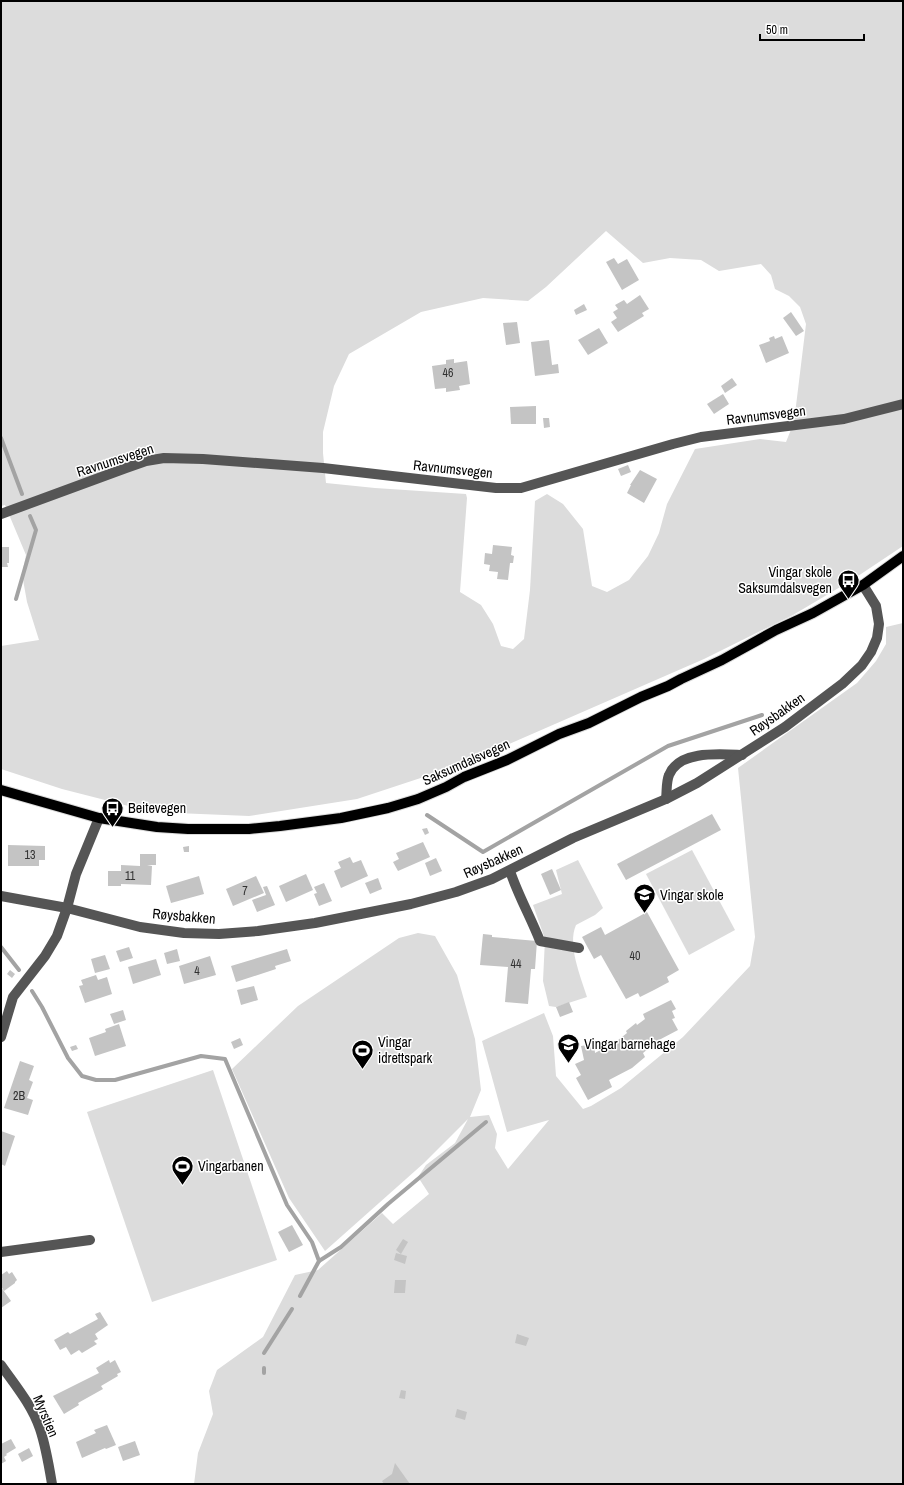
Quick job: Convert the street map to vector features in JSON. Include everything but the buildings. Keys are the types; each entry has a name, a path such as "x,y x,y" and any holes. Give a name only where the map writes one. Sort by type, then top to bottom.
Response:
{"main road":[{"name":"Saksumdalsvegen","path":"1,790 99,818 157,827 218,830 249,829 341,818 388,808 418,799 446,787 464,777 507,760 559,734 589,723 641,697 668,686 722,660 776,630 813,613 863,585 903,556"}],"street":[{"name":"Ravnumsvegen","path":"1,514 146,461 164,458 204,459 323,468 496,488 521,488 673,444 701,438 844,419 903,404"},
{"name":"Røysbakken","path":"1,896 68,908 140,927 184,933 218,934 258,931 315,923 411,904 456,892 492,879 573,838 666,799 697,783 742,756 785,727 842,684 862,665 871,652 877,638 879,624 876,606 863,585"},
{"path":"666,799 668,776 673,767 684,760 698,755 715,754 742,756"},
{"path":"1,1037 13,997 57,936 68,908 76,874 99,818"},
{"path":"510,871 515,887 527,910 540,942 578,948"},
{"path":"1,1252 90,1240"},
{"name":"Myrstien","path":"1,1365 22,1394 40,1429 52,1484"}],"shaded area":[{"path":"1,1 903,1 903,546 852,580 793,615 704,659 463,764 357,799 249,816 152,812 62,789 1,769 1,646 39,640 27,602 22,574 26,555 5,505 1,506","holes":["606,231 643,263 670,258 701,260 719,271 761,264 771,275 775,289 789,296 800,307 806,324 794,422 786,442 760,439 695,449 667,504 659,533 648,556 629,580 607,592 592,586 583,529 563,504 547,494 535,501 530,590 524,639 513,649 501,646 493,624 481,605 460,592 467,498 466,494 326,483 323,453 323,432 334,386 349,354 421,312 483,298 528,301 546,287"]},
{"path":"903,623 903,1484 194,1484 198,1453 213,1414 209,1391 217,1370 263,1337 295,1275 318,1270 382,1213 393,1224 429,1194 418,1177 426,1165 455,1143 468,1119 424,1163 325,1251 289,1198 232,1069 298,1006 399,938 418,933 435,936 457,975 475,1039 481,1090 470,1117 489,1115 497,1134 495,1148 508,1169 549,1120 507,1132 482,1041 544,1013 553,1036 556,1076 583,1109 591,1106 621,1088 683,1037 750,966 755,937 738,768 857,683 876,661 886,644 886,627"},
{"path":"692,850 735,930 689,955 646,874"},
{"path":"578,860 603,908 595,915 576,925 574,933 573,942 576,961 587,997 556,1007 549,1006 543,981 545,939 533,905 562,894 556,870"},
{"name":"Vingarbanen","path":"213,1070 277,1260 152,1302 87,1112"}],"waterway":[{"path":"1,438 22,494"},
{"path":"16,599 36,530 30,516"},
{"path":"427,815 483,852 668,746 762,715"},
{"path":"1,947 19,970"},
{"path":"32,991 42,1007 68,1058 82,1076 96,1080 115,1080 201,1056 225,1059 287,1205 312,1242 319,1261 300,1296"},
{"path":"319,1261 341,1247 388,1204 486,1122"},
{"path":"264,1353 292,1309"},
{"path":"264,1368 264,1373"}],"place":[{"name":"Vingar skole Saksumdalsvegen","path":"848,600"},
{"name":"Beitevegen","path":"112,828"},
{"name":"Vingar skole","path":"645,914"},
{"name":"Vingar barnehage","path":"569,1064"},
{"name":"Vingar idrettspark","path":"363,1070"},
{"name":"Vingarbanen","path":"182,1186"}]}
